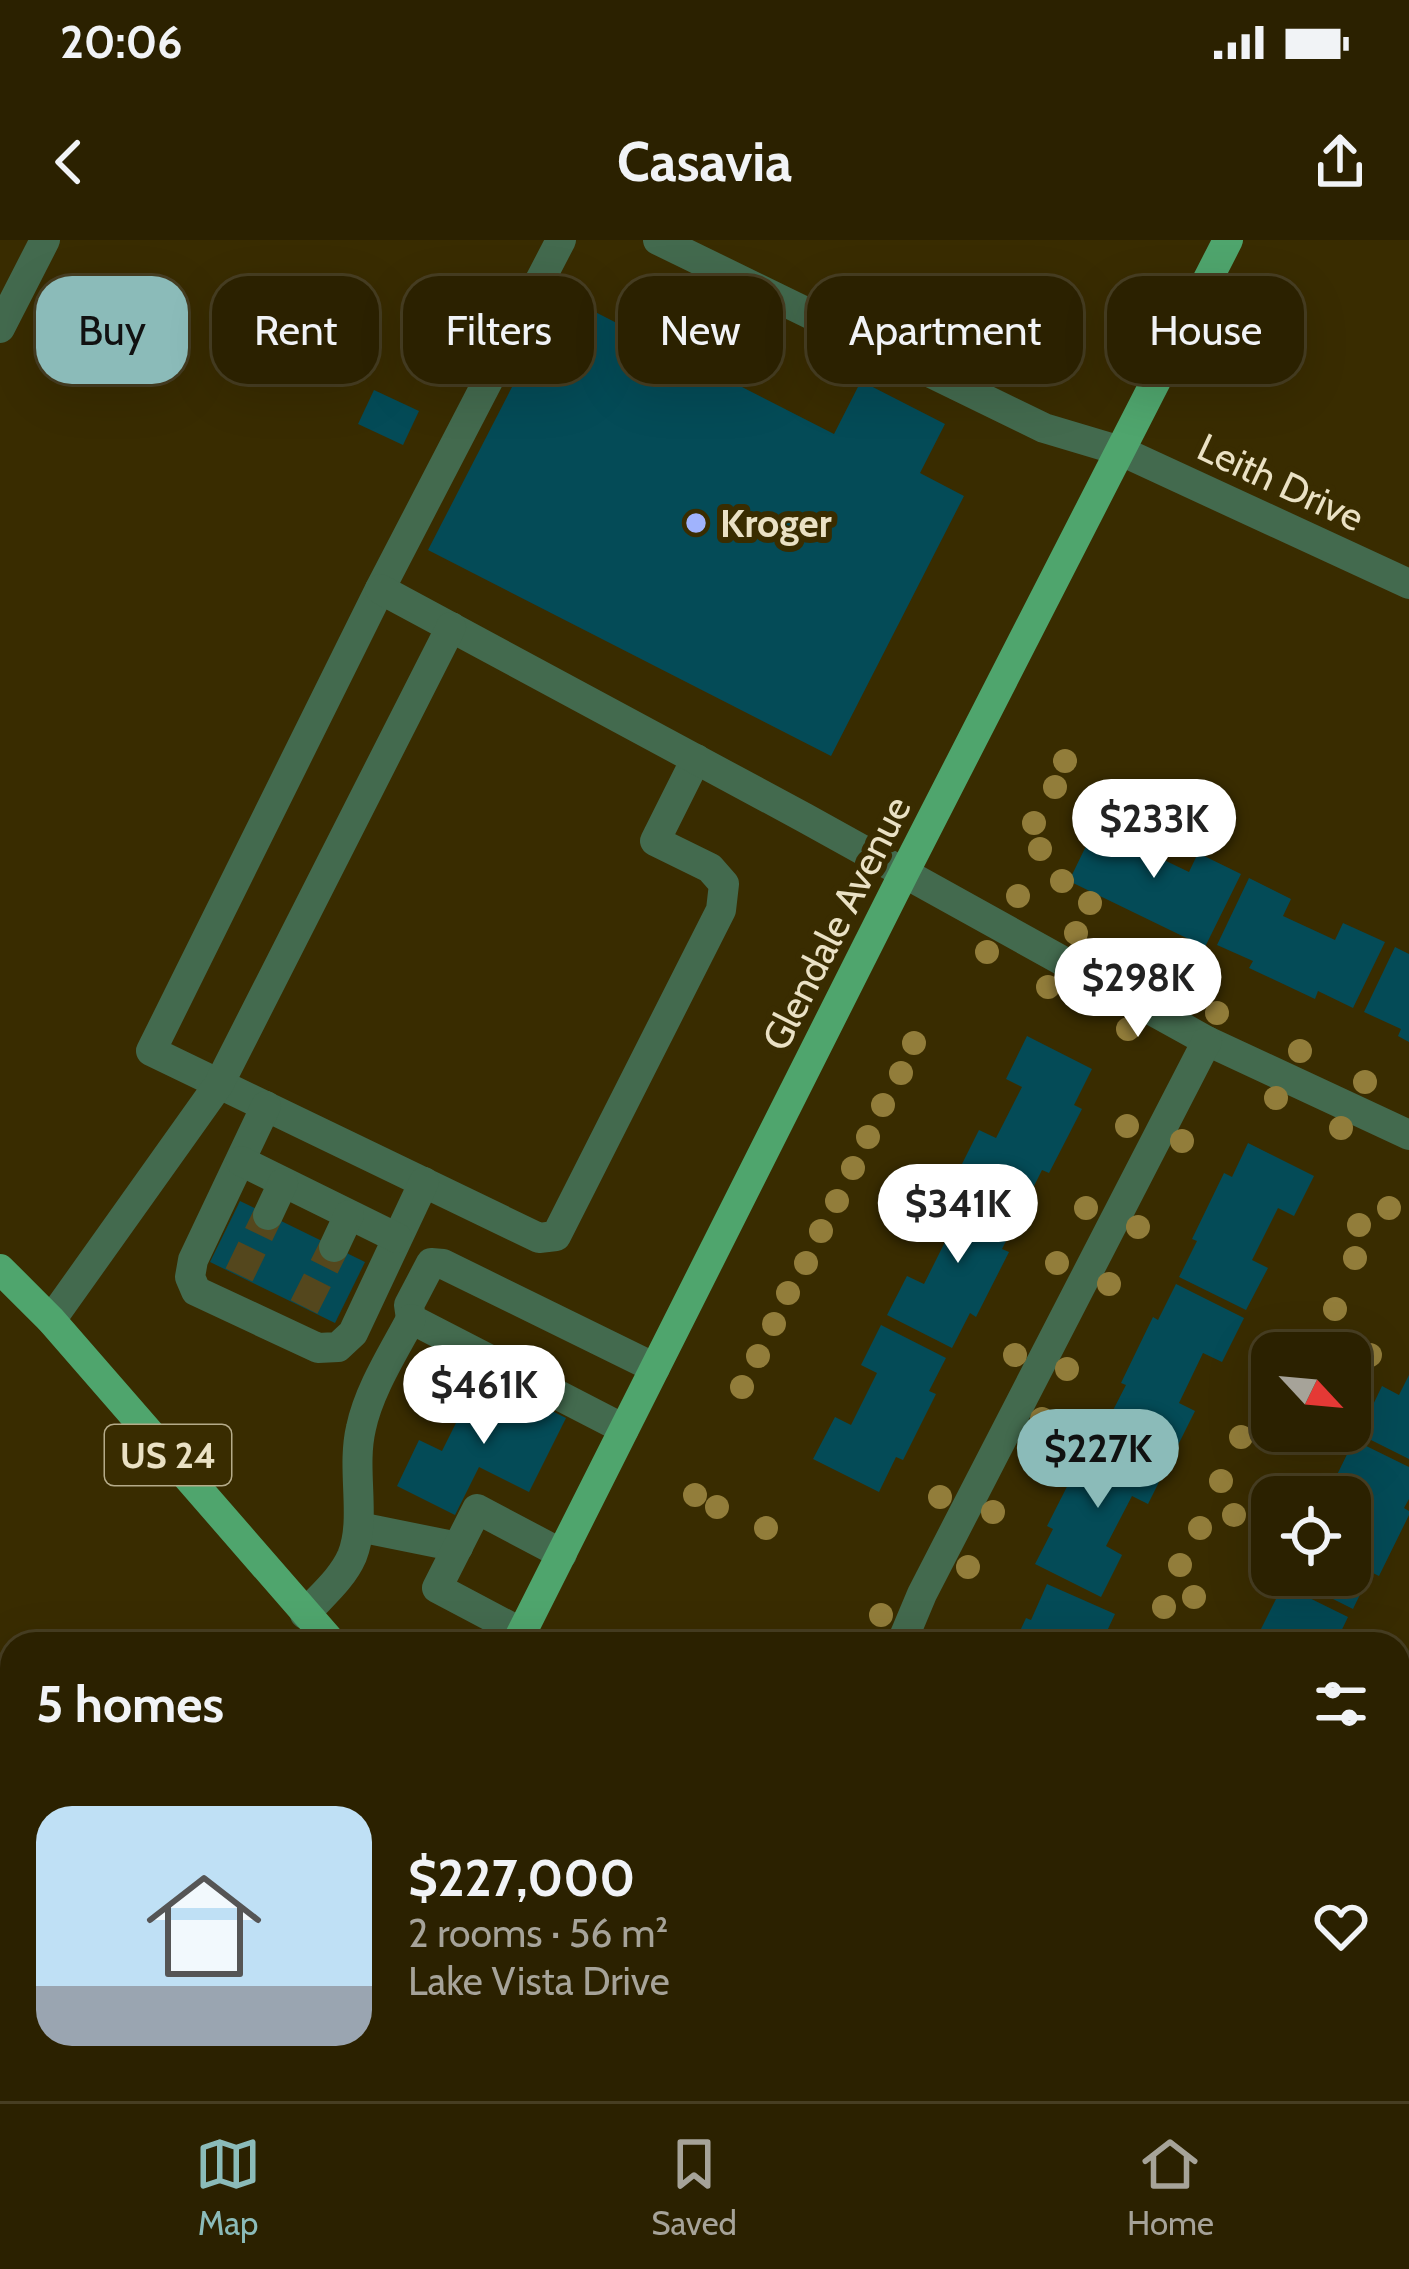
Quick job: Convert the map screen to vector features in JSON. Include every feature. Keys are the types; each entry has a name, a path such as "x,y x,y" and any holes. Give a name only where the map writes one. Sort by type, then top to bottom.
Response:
{"main road":[{"name":"Glendale Avenue","path":"523,1632 1228,240"},
{"name":"US 24","path":"0,1269 51,1320 322,1632"}],"street":[{"path":"0,328 45,240"},
{"path":"561,240 380,589 151,1051 539,1238 556,1236 722,910 724,884 710,868 655,841 696,759"},
{"name":"Leith Drive","path":"658,240 1044,428 1120,451 1409,584"},
{"path":"380,589 1207,1041 1409,1135"},
{"path":"51,1320 219,1084 451,627"},
{"path":"906,1632 1207,1041"},
{"path":"266,1106 193,1260 190,1277 196,1292 225,1304 298,1321 318,1348 338,1347 353,1333 424,1182"},
{"path":"241,1161 397,1238"},
{"path":"268,1215 283,1184"},
{"path":"334,1247 349,1215"},
{"path":"305,1613 352,1556 359,1527 355,1468 361,1425 411,1319 410,1305 431,1263 443,1264 655,1368"},
{"path":"225,1304 238,1275"},
{"path":"411,1319 624,1429"},
{"path":"508,1632 437,1588 477,1509 562,1554"},
{"path":"359,1527 458,1547"}],"building":[{"name":"Kroger","path":"594,311 618,324 618,384 736,384 834,434 859,384 867,384 945,424 920,473 964,496 831,756 428,550 514,384 594,384"},
{"path":"374,390 419,411 403,445 358,424"},
{"path":"1104,809 1146,830 1137,847 1189,872 1198,853 1241,874 1205,947 1069,881"},
{"path":"1249,878 1291,899 1283,916 1335,940 1343,923 1385,942 1353,1008 1318,991 1315,999 1249,968 1253,961 1217,945"},
{"path":"1395,947 1409,954 1409,1042 1398,1036 1401,1029 1364,1012"},
{"path":"1027,1036 1092,1069 1074,1105 1082,1109 1049,1173 1042,1170 1025,1204 958,1172 979,1130 996,1138 1022,1087 1006,1079"},
{"path":"1248,1143 1314,1176 1294,1216 1278,1208 1252,1260 1268,1268 1246,1310 1179,1277 1224,1173 1232,1177"},
{"path":"955,1180 1020,1213 1002,1249 1009,1252 976,1317 970,1313 952,1348 887,1315 907,1276 924,1284 949,1234 932,1226"},
{"path":"240,1201 365,1262 335,1323 210,1262"},
{"path":"1176,1284 1244,1318 1222,1362 1203,1353 1179,1403 1195,1411 1174,1453 1108,1420 1153,1317 1158,1320"},
{"path":"881,1325 946,1358 929,1391 936,1394 903,1460 896,1457 879,1492 813,1459 835,1417 851,1425 877,1373 861,1365"},
{"path":"480,1375 566,1418 529,1492 479,1467 455,1515 397,1486 419,1440 442,1451"},
{"path":"1409,1375 1409,1459 1371,1440 1371,1409 1382,1386 1399,1395"},
{"path":"1104,1429 1169,1462 1148,1504 1132,1496 1106,1546 1122,1555 1101,1597 1035,1564 1053,1529 1047,1526 1080,1461 1086,1464"},
{"path":"1371,1448 1409,1467 1409,1499 1404,1508 1409,1515 1379,1576 1371,1572 1371,1476 1336,1476 1348,1452 1371,1452"},
{"path":"1047,1584 1115,1614 1107,1632 1020,1632 1026,1618 1031,1620"},
{"path":"1278,1596 1305,1596 1348,1617 1341,1632 1260,1632"},
{"path":"1327,1596 1359,1596 1353,1609"}],"tunnel":[{"path":"239,1275 268,1215"},
{"path":"304,1307 334,1247"}],"place":[{"name":"Kroger","path":"696,523"}]}
